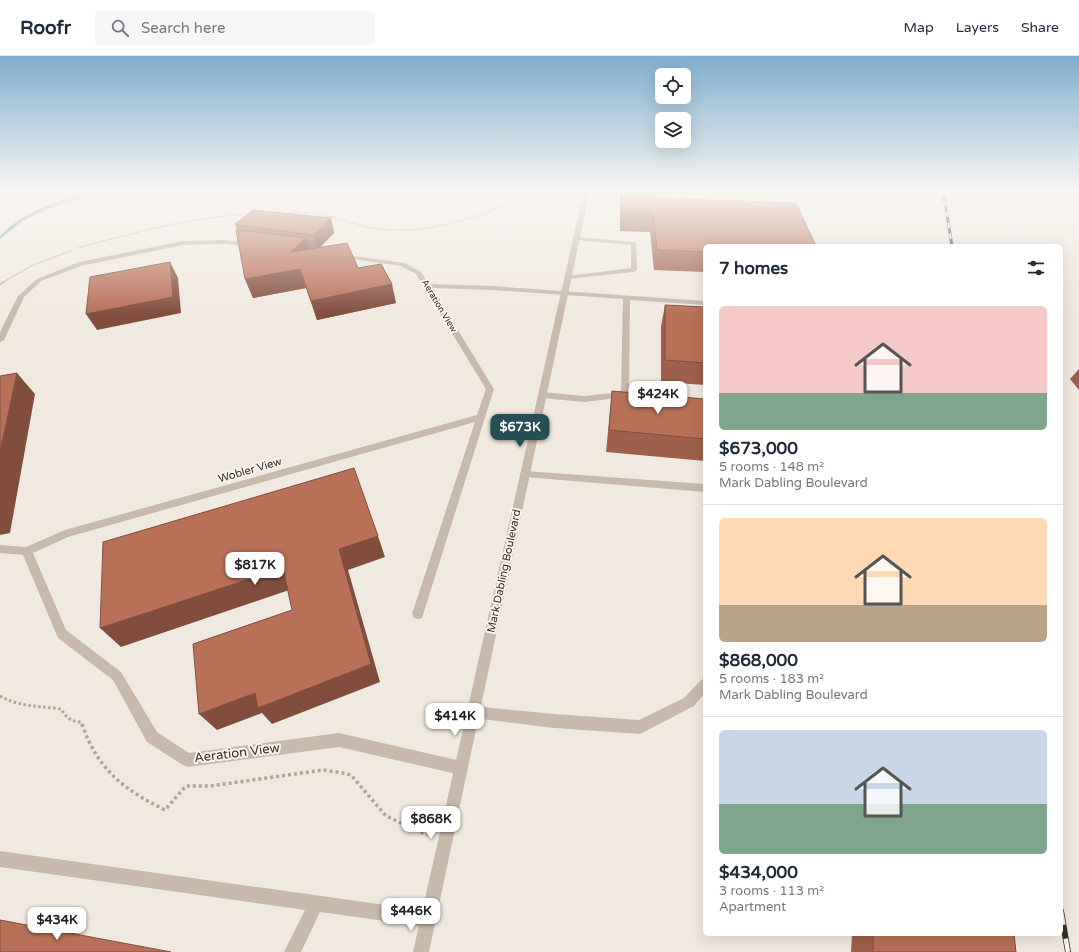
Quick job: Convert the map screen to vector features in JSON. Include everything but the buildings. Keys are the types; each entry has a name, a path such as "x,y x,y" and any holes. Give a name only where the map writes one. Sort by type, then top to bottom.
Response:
{"street":[{"name":"Mark Dabling Boulevard","path":"421,952 578,232"},
{"path":"568,278 634,270 634,243 576,240"},
{"path":"0,340 21,296 39,280 79,264 183,243 226,242 256,246"},
{"name":"Aeration View","path":"334,255 403,264 419,272 490,389 418,614"},
{"path":"427,286 492,288 703,304"},
{"path":"625,394 626,298"},
{"path":"542,395 584,399 625,394 647,396"},
{"name":"Wobler View","path":"27,552 65,534 481,418"},
{"path":"525,474 703,488"},
{"path":"0,549 27,552"},
{"name":"Aeration View","path":"27,552 62,634 117,676 152,736 188,760 339,740 461,768"},
{"path":"473,712 554,721 640,727 689,702 703,686"},
{"path":"0,859 428,919"},
{"path":"292,952 316,904"}],"path":[{"path":"0,284 31,266 50,258 106,240 141,232"}],"waterway":[{"path":"0,238 6,232"}],"railway":[{"path":"950,232 952,244"},
{"path":"1063,923 1068,952"}]}
